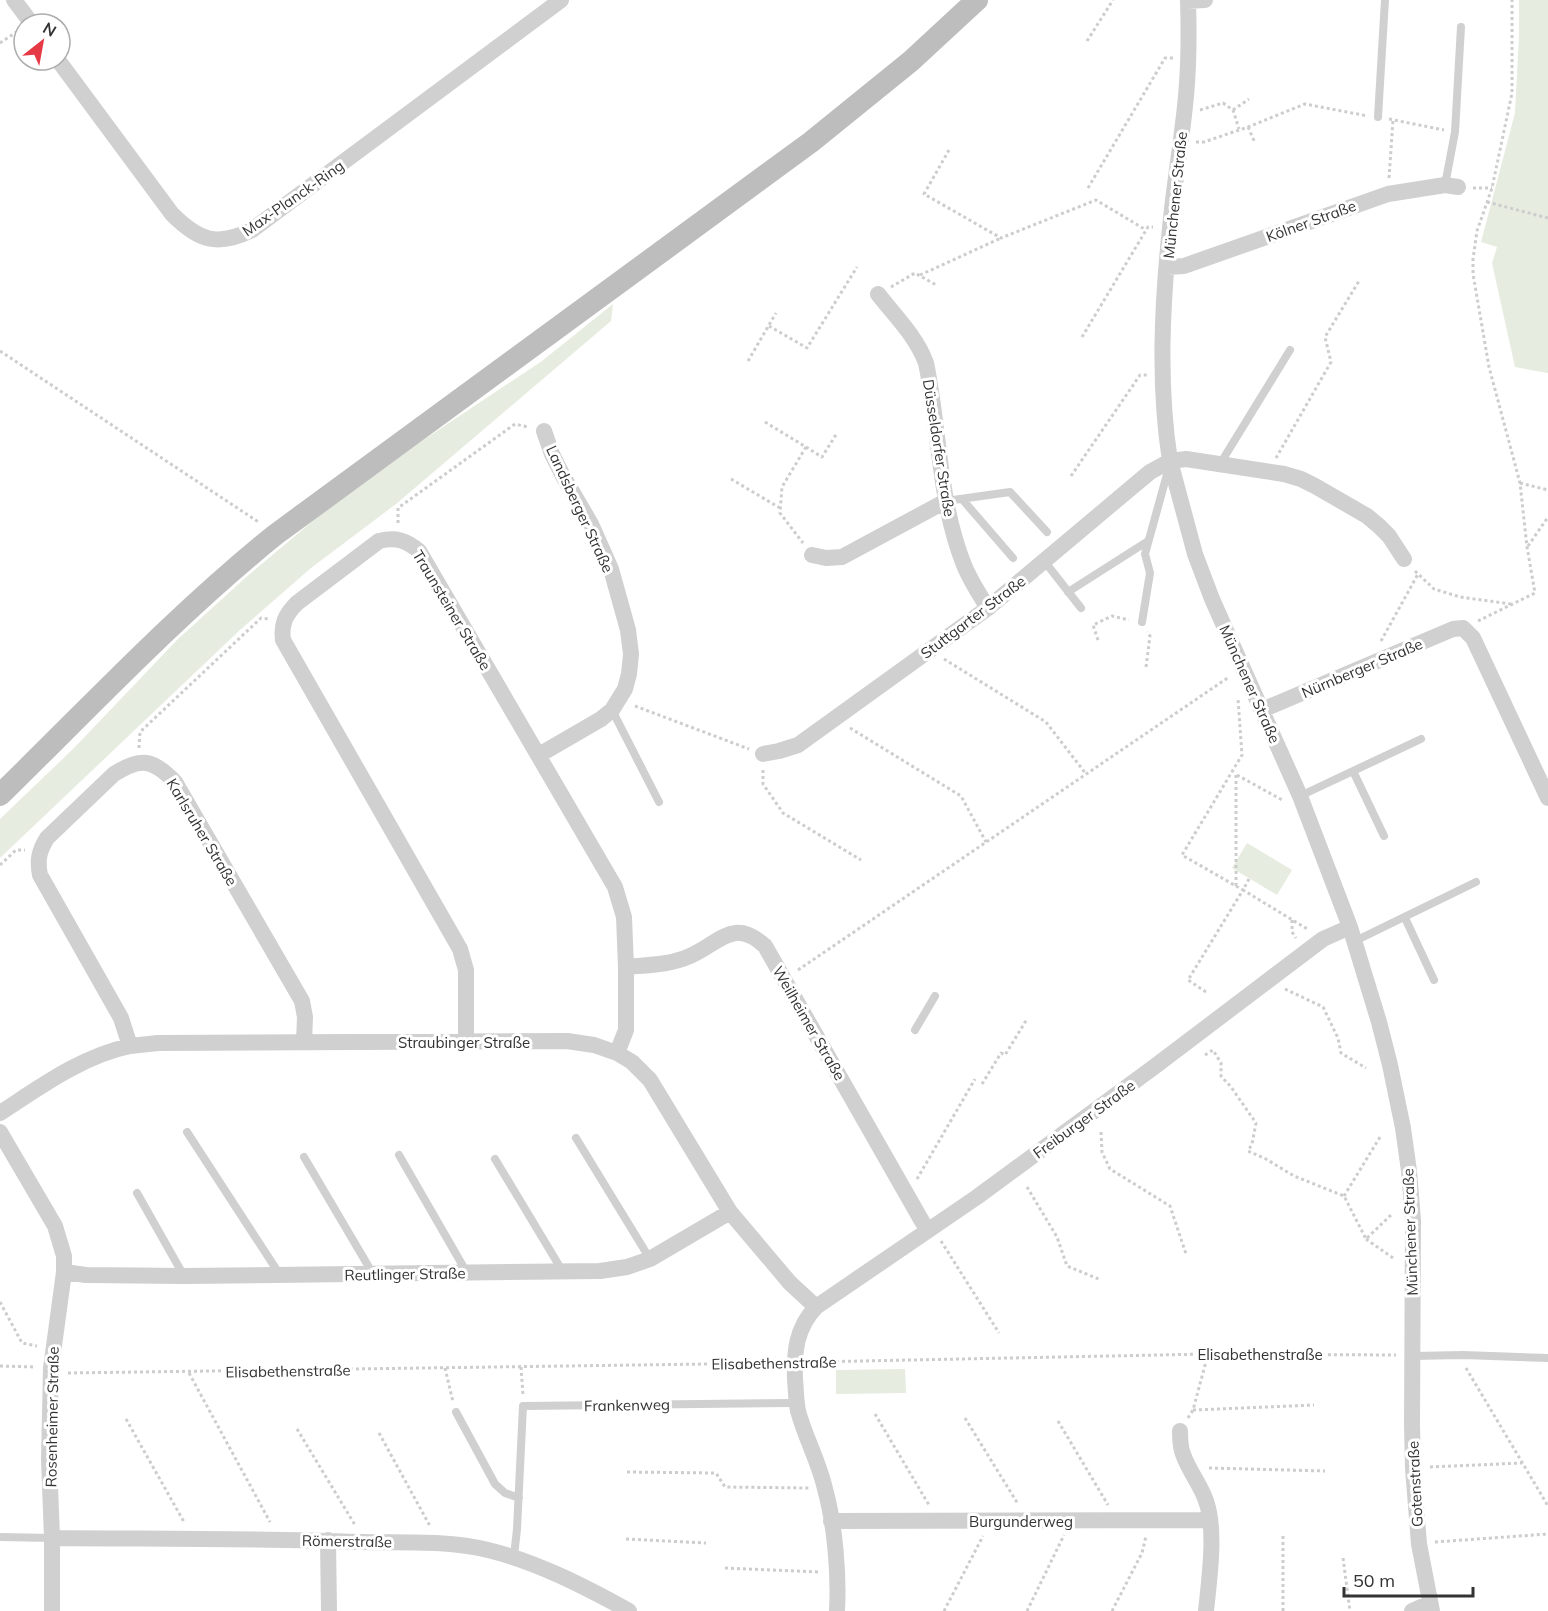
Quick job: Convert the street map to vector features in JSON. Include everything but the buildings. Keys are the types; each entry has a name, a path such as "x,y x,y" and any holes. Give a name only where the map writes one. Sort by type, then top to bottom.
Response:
{"main road":[{"path":"0,795 245,559 811,142 911,61 977,0"}],"street":[{"name":"Max-Planck-Ring","path":"67,72 172,214 186,228 200,237 236,238 252,230 561,0"},
{"path":"1188,1 1205,0"},
{"name":"Münchener Straße","path":"1188,1 1186,95 1170,227 1162,375 1170,461 1195,554 1242,669 1300,796 1352,934 1379,1022 1403,1128 1409,1171 1413,1220 1413,1356"},
{"name":"Kölner Straße","path":"1167,267 1184,266 1388,194 1452,186"},
{"name":"Düsseldorfer Straße","path":"878,294 914,339 926,363 954,500 955,541 964,567 988,608"},
{"name":"Landsberger Straße","path":"544,431 559,469 591,524 611,569 628,630 631,654 630,674 626,689 615,705"},
{"path":"1170,461 1186,459 1284,474 1301,479 1366,516 1389,536 1404,559"},
{"name":"Stuttgarter Straße","path":"763,754 798,745 836,719 988,608 1150,472 1170,461"},
{"path":"812,555 826,558 842,557 954,500"},
{"name":"Traunsteiner Straße","path":"284,620 297,603 379,541 390,538 399,540 411,544 419,551 615,887 624,918 626,967 626,1030 617,1053"},
{"path":"284,620 283,640 460,949 466,970 466,1042"},
{"path":"1463,628 1473,639 1548,798"},
{"name":"Nürnberger Straße","path":"1262,710 1453,629 1463,628"},
{"path":"539,756 601,719 615,705"},
{"path":"130,1047 121,1018 40,875 38,863 40,849 47,838 114,774 139,762"},
{"name":"Karlsruher Straße","path":"139,762 164,771 175,782 302,1000 305,1017 304,1042"},
{"name":"Weilheimer Straße","path":"626,967 670,962 691,956 731,933 742,932 755,937 765,946 908,1196 930,1229"},
{"name":"Freiburger Straße","path":"816,1307 977,1197 1323,939 1352,934"},
{"name":"Straubinger Straße","path":"0,1113 80,1065 105,1054 158,1043 567,1041 594,1045 617,1053 632,1062 651,1080 730,1212 790,1282 816,1307"},
{"name":"Rosenheimer Straße","path":"0,1132 55,1226 64,1256 64,1272 51,1368 49,1460 52,1538 51,1611"},
{"name":"Reutlinger Straße","path":"64,1272 86,1275 184,1276 600,1271 627,1267 650,1259 730,1212"},
{"path":"816,1307 807,1316 796,1344 796,1403 825,1489 839,1586 837,1611"},
{"name":"Gotenstraße","path":"1413,1356 1413,1468 1419,1544 1431,1607"},
{"path":"1180,1431 1183,1455 1203,1491 1208,1506 1211,1552 1206,1611"},
{"name":"Burgunderweg","path":"831,1521 1210,1520"},
{"name":"Römerstraße","path":"52,1538 328,1540 455,1544 514,1557 592,1591 629,1611"},
{"path":"328,1540 329,1611"},
{"path":"1412,1611 1431,1607"}],"lane":[{"path":"1378,117 1385,0"},
{"path":"1452,186 1461,27"},
{"path":"1219,464 1290,350"},
{"path":"1142,622 1150,573 1145,554 1170,461"},
{"path":"954,500 1010,492 1047,532"},
{"path":"954,500 1013,558"},
{"path":"1068,592 1148,542"},
{"path":"1045,561 1081,608"},
{"path":"615,705 659,802"},
{"path":"1300,796 1421,739"},
{"path":"1353,771 1384,836"},
{"path":"1352,934 1405,918 1476,882"},
{"path":"1405,918 1434,980"},
{"path":"915,1030 935,996"},
{"path":"187,1132 280,1275"},
{"path":"576,1138 650,1259"},
{"path":"399,1155 467,1273"},
{"path":"304,1157 374,1275"},
{"path":"495,1158 563,1272"},
{"path":"137,1193 184,1276"},
{"path":"1413,1356 1463,1354 1548,1358"},
{"name":"Frankenweg","path":"523,1406 796,1403"},
{"path":"514,1557 523,1406"},
{"path":"456,1412 495,1484 505,1493 519,1498"},
{"path":"0,1537 52,1538"}],"path":[{"path":"1087,41 1113,0"},
{"path":"1463,628 1535,593 1520,483 1489,367 1473,274 1477,231 1492,188 1512,93 1512,0"},
{"path":"1089,188 1165,58 1188,58"},
{"path":"1233,110 1249,99"},
{"path":"1204,110 1223,103 1233,110 1239,129"},
{"path":"1181,140 1204,142 1305,104 1455,132"},
{"path":"1388,194 1393,120"},
{"path":"1248,127 1256,143"},
{"path":"949,150 924,194 1001,238"},
{"path":"920,275 1001,238 1096,200 1146,230"},
{"path":"1487,202 1548,218"},
{"path":"1082,337 1148,227 1170,227"},
{"path":"769,326 807,348 857,267"},
{"path":"878,294 915,273 936,285"},
{"path":"1268,472 1331,362 1325,337 1359,281"},
{"path":"748,361 776,313"},
{"path":"0,351 275,535"},
{"path":"1071,476 1140,375 1162,375"},
{"path":"765,422 822,457 837,433"},
{"path":"399,540 398,508 515,423 544,431"},
{"path":"806,447 782,488 780,513 812,555"},
{"path":"731,479 780,508"},
{"path":"1520,483 1548,490"},
{"path":"1527,547 1548,517"},
{"path":"1404,559 1434,589 1460,597 1512,604"},
{"path":"1383,658 1378,646 1418,574"},
{"path":"1098,640 1093,625 1112,616 1142,622 1150,636 1146,666"},
{"path":"139,762 140,732 261,618 284,620"},
{"path":"930,650 1046,722 1086,774"},
{"path":"784,980 1242,669"},
{"path":"1250,686 1238,695 1242,755 1182,855 1323,939"},
{"path":"615,705 763,754 764,784 783,813 861,860"},
{"path":"836,719 961,796 986,842"},
{"path":"1231,772 1306,813"},
{"path":"1236,775 1236,886"},
{"path":"0,865 16,850 40,849"},
{"path":"1206,992 1188,980 1249,879"},
{"path":"1268,981 1323,1007 1338,1038 1341,1053 1366,1068"},
{"path":"982,1084 1001,1053 1005,1055 1027,1019"},
{"path":"1205,1055 1213,1050 1221,1063 1221,1076 1256,1123 1252,1144 1248,1151 1294,1176 1344,1196 1366,1239 1393,1258"},
{"path":"908,1196 975,1079"},
{"path":"1101,1132 1102,1152 1110,1169 1170,1206 1186,1254"},
{"path":"1344,1196 1380,1137"},
{"path":"1027,1187 1057,1237 1067,1266 1101,1280"},
{"path":"1366,1239 1391,1215"},
{"path":"930,1229 999,1333"},
{"path":"0,1302 22,1343 53,1349"},
{"path":"1180,1431 1193,1410 1208,1354"},
{"name":"Elisabethenstraße","path":"0,1366 51,1368 69,1374 1208,1354 1413,1356"},
{"path":"1463,1354 1470,1375 1548,1506"},
{"path":"521,1366 523,1406"},
{"path":"445,1368 456,1412"},
{"path":"189,1372 280,1540"},
{"path":"1193,1410 1314,1405"},
{"path":"875,1414 938,1521"},
{"path":"965,1418 1028,1520"},
{"path":"126,1419 194,1539"},
{"path":"1058,1421 1116,1519"},
{"path":"297,1429 365,1542"},
{"path":"379,1433 439,1544"},
{"path":"1413,1468 1522,1463"},
{"path":"1189,1467 1325,1471"},
{"path":"627,1472 716,1473 725,1487 825,1489"},
{"path":"1112,1611 1142,1553 1149,1519"},
{"path":"1027,1611 1072,1520"},
{"path":"944,1611 991,1521"},
{"path":"1283,1534 1283,1611"},
{"path":"1419,1544 1548,1534"},
{"path":"626,1539 706,1543"},
{"path":"1343,1558 1350,1611"},
{"path":"724,1568 837,1573"}],"shaded area":[{"path":"1519,0 1548,0 1548,373 1515,367 1492,263 1497,247 1481,242 1515,113"},
{"path":"613,304 611,321 396,504 311,568 240,630 0,858 0,819 75,747 177,640 244,579 321,514 422,441 542,361"},
{"path":"1247,843 1292,870 1277,895 1232,868"},
{"path":"905,1369 906,1393 836,1394 836,1370"}]}
